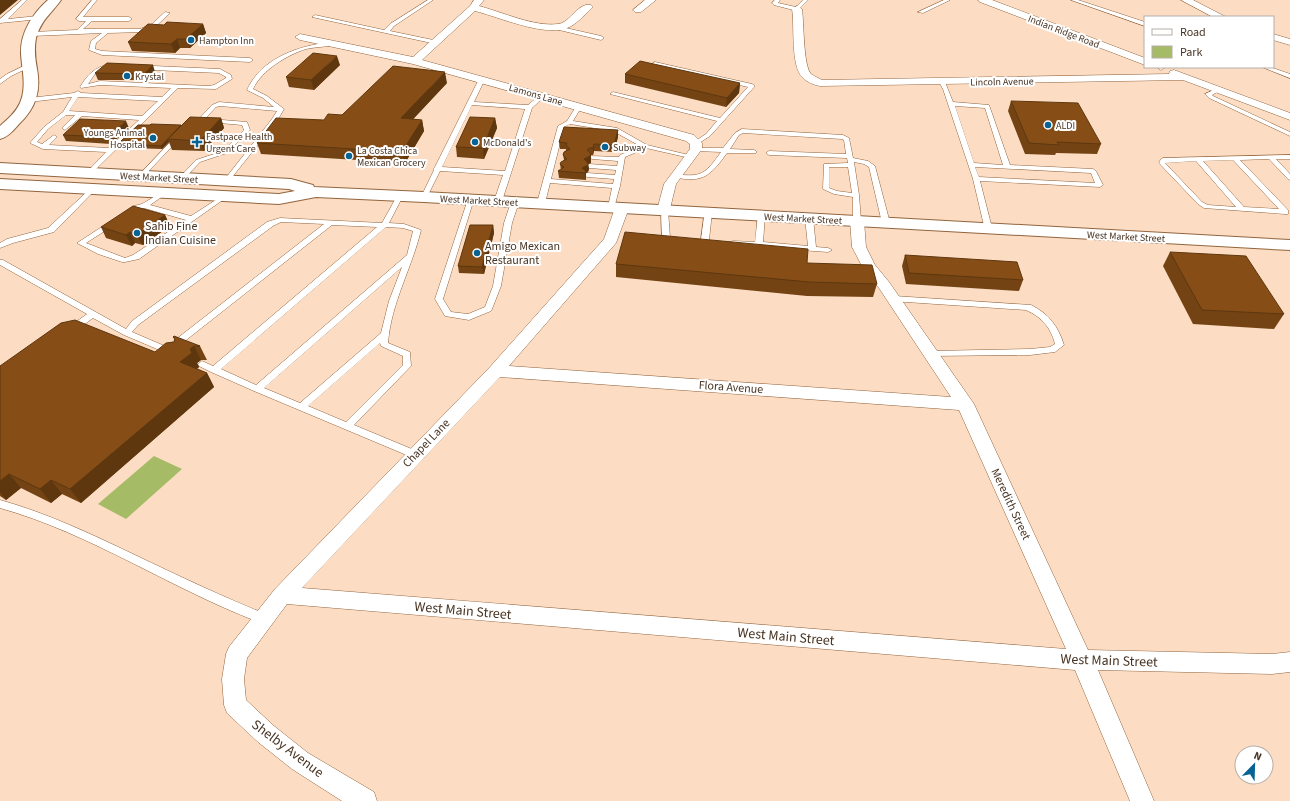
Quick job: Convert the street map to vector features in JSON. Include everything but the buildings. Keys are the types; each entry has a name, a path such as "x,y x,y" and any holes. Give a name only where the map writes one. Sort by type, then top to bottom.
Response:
{"main road":[{"path":"0,134 16,120 29,100 30,65 28,48 38,18 55,0"},
{"name":"West Market Street","path":"0,168 182,178 279,199 316,192 471,199 1290,245"},
{"name":"West Market Street","path":"0,184 164,193 225,188"}],"street":[{"path":"638,10 651,0"},
{"name":"Indian Ridge Road","path":"983,0 1144,62"},
{"path":"1186,0 1219,16"},
{"path":"1200,7 1211,2"},
{"path":"415,61 476,4 487,11 522,22 557,28 563,26 588,6"},
{"name":"Lincoln Avenue","path":"797,9 800,21 801,66 807,76 820,83 1184,77"},
{"name":"Lamons Lane","path":"300,37 415,61 482,78 690,138 694,149"},
{"path":"1274,37 1290,42"},
{"path":"1163,68 1218,90 1287,113"},
{"path":"664,210 670,184 694,149"},
{"name":"Chapel Lane","path":"233,679 237,654 282,595 496,370 611,240 617,208"},
{"name":"Meredith Street","path":"857,221 859,247 869,266 894,299 965,404 1082,660 1142,801"},
{"name":"Flora Avenue","path":"496,370 965,404"},
{"name":"West Main Street","path":"282,595 1082,660 1272,664 1290,662"},
{"name":"Shelby Avenue","path":"233,679 235,705 266,734 300,761 365,801"}],"lane":[{"path":"1,21 25,0"},
{"path":"95,0 79,19 129,19"},
{"path":"387,32 387,29 392,25 431,0"},
{"path":"778,0 775,3 776,4 797,9 806,0"},
{"path":"921,12 948,0"},
{"path":"1073,0 1144,24"},
{"path":"32,34 78,31 141,30 154,25 167,13"},
{"path":"315,17 436,42"},
{"path":"1,21 38,18"},
{"path":"78,31 91,19"},
{"path":"557,28 601,38"},
{"path":"107,31 93,42 92,50 102,53 250,60"},
{"path":"281,109 265,97 250,90 254,80 289,53 314,45 332,44"},
{"path":"655,64 752,86 694,149"},
{"path":"0,82 9,75 30,65"},
{"path":"83,87 100,83 176,87 216,87 229,79 229,76 220,71 118,66 98,68 92,73 65,113 46,128 33,143 43,147 111,150"},
{"path":"1268,68 1290,76"},
{"path":"424,197 436,169 482,78"},
{"path":"942,82 946,89 976,179 988,228"},
{"path":"89,173 162,99 176,87"},
{"path":"1218,90 1208,94 1211,97 1290,134"},
{"path":"613,94 720,120"},
{"path":"29,100 76,95 162,99"},
{"path":"471,199 439,299 448,314 469,317 488,309 496,286 508,223 507,173 529,107 542,96"},
{"path":"469,103 529,107"},
{"path":"200,121 214,106 219,104 281,109"},
{"path":"951,104 987,106 1007,166"},
{"path":"541,203 557,155 561,126 569,122 579,106"},
{"path":"192,219 144,206 136,207 81,243 125,260 136,257 192,219 225,188 275,120 281,109"},
{"path":"65,113 144,118"},
{"path":"64,128 80,114"},
{"path":"182,178 198,161 225,152 247,130 245,123 200,121 192,124"},
{"path":"569,122 615,129 645,146 754,152"},
{"path":"676,176 688,178 700,177 708,172 737,134 742,131 843,137 847,139 856,195 857,221"},
{"path":"141,176 182,133"},
{"path":"43,147 54,137"},
{"path":"617,208 617,186 622,156 645,146"},
{"path":"769,153 866,162 872,166 886,223"},
{"path":"592,157 622,159"},
{"path":"1270,157 1290,178"},
{"path":"1287,212 1206,207 1200,203 1162,163 1163,160 1290,157"},
{"path":"1234,158 1287,212 1290,219"},
{"path":"1198,159 1242,209"},
{"path":"850,160 826,165 826,188 836,193 856,195"},
{"path":"971,165 1093,171 1100,186 976,179"},
{"path":"590,166 620,168"},
{"path":"436,169 507,173"},
{"path":"587,175 618,177"},
{"path":"547,182 617,186"},
{"path":"0,246 10,241 50,230 93,189"},
{"path":"144,206 164,193"},
{"path":"214,370 384,225 400,196"},
{"path":"664,210 666,238"},
{"path":"705,240 708,212"},
{"path":"759,244 761,216"},
{"path":"809,218 812,249"},
{"path":"127,333 135,322 270,224 280,220 404,226 417,230 415,244 393,302 384,335 384,344 407,354 407,366 347,426"},
{"path":"167,350 330,222"},
{"path":"728,242 828,250"},
{"path":"257,389 411,255"},
{"path":"0,262 127,333 177,354"},
{"path":"894,299 1028,306 1042,313 1057,333 1060,345 1052,350 1030,352 931,354"},
{"path":"62,336 93,314"},
{"path":"301,407 384,335"},
{"path":"202,364 257,389 416,455"},
{"path":"1,505 29,512 77,532 264,620"}],"green space":[{"path":"154,456 182,469 126,519 98,504"}],"place":[{"name":"Hampton Inn","path":"191,40"},
{"name":"Krystal","path":"127,76"},
{"name":"ALDI","path":"1048,125"},
{"name":"Youngs Animal Hospital","path":"153,138"},
{"name":"Fastpace Health Urgent Care","path":"197,142"},
{"name":"McDonald's","path":"475,142"},
{"name":"Subway","path":"605,147"},
{"name":"La Costa Chica Mexican Grocery","path":"349,156"},
{"name":"Sahib Fine Indian Cuisine","path":"137,233"},
{"name":"Amigo Mexican Restaurant","path":"477,253"}]}
